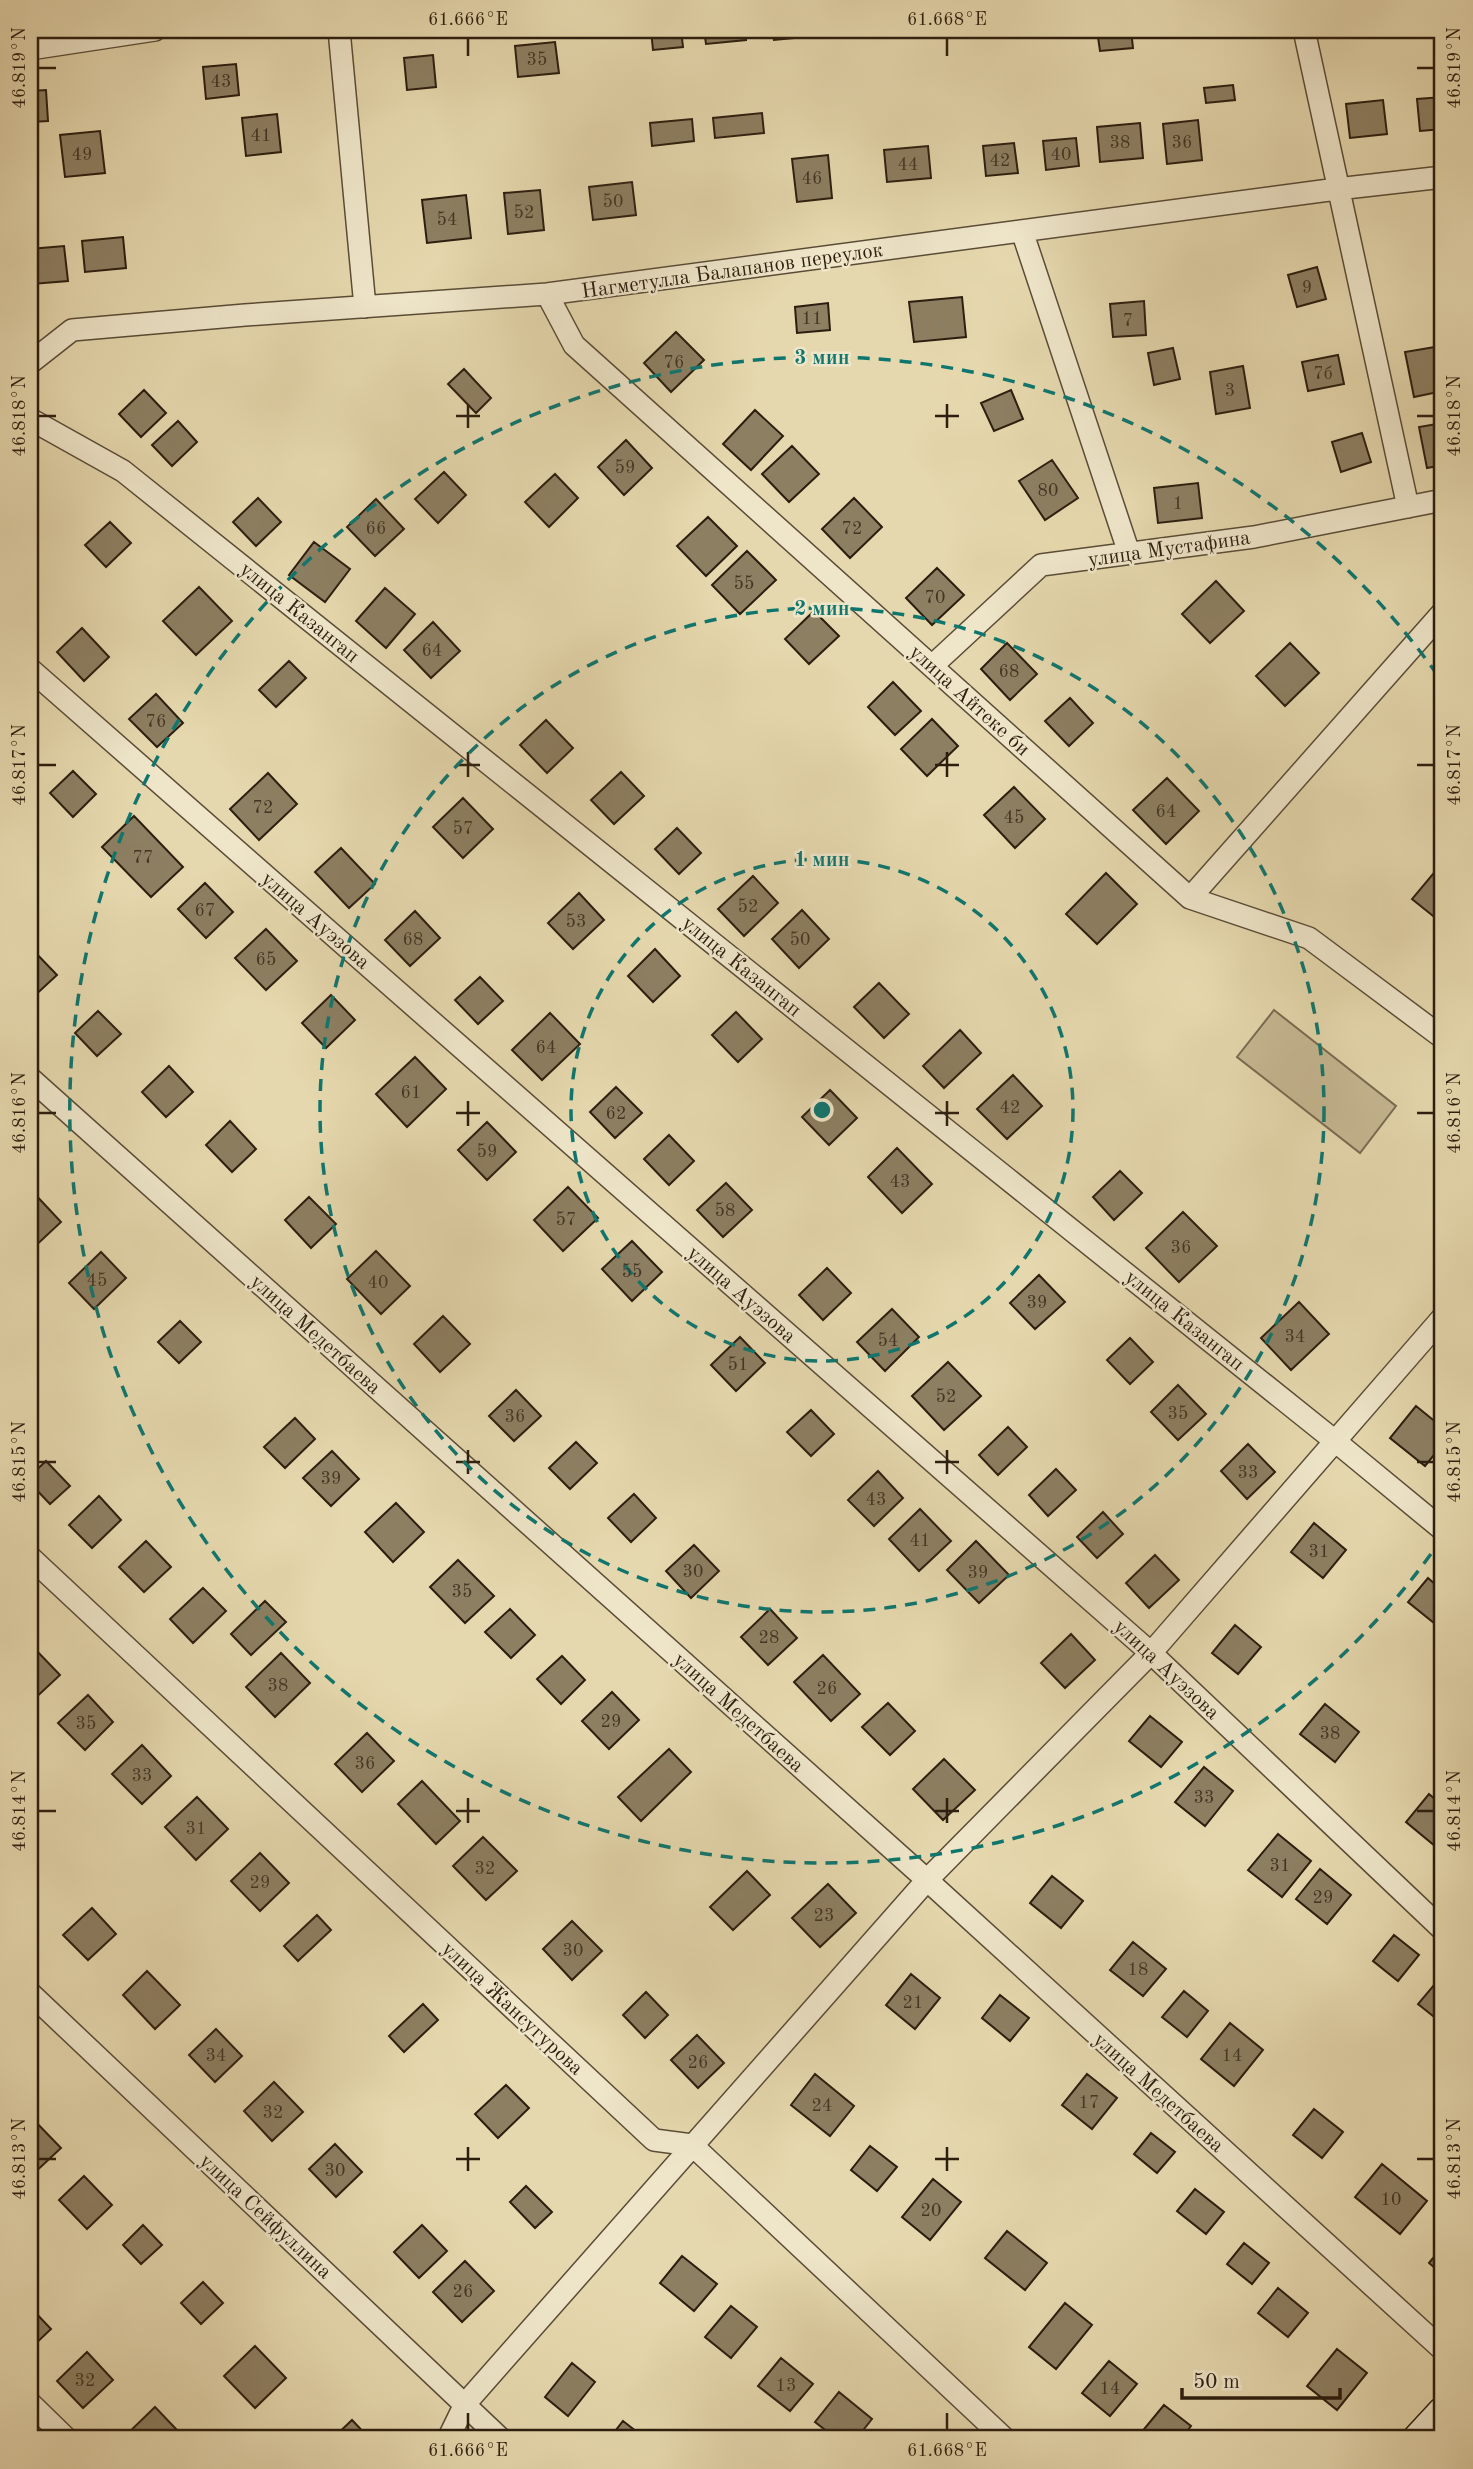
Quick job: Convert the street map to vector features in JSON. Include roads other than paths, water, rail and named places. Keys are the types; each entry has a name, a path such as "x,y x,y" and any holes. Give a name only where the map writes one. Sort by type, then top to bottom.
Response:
{"street":[{"path":"30,49 155,30"},
{"path":"338,30 365,307"},
{"path":"1304,30 1408,507"},
{"name":"Нагметулла Балапанов переулок","path":"30,363 72,330 547,295 1443,177"},
{"path":"1022,231 1129,554"},
{"name":"улица Айтеке би","path":"547,295 574,345 1190,898 1309,938 1443,1038"},
{"name":"улица Казангап","path":"30,419 132,479 1443,1530"},
{"name":"улица Мустафина","path":"932,666 1041,565 1254,537 1441,503"},
{"path":"1190,898 1443,612"},
{"name":"улица Ауэзова","path":"30,669 1151,1653 1443,1930"},
{"name":"улица Медетбаева","path":"30,1078 927,1880 1443,2350"},
{"path":"448,2439 465,2404 927,1880 1151,1653 1443,1317"},
{"name":"улица Жансугурова","path":"30,1557 654,2140 692,2145"},
{"name":"улица Сейфуллина","path":"30,1993 501,2439"},
{"path":"692,2145 1005,2439"},
{"path":"30,2403 67,2439"},
{"path":"1418,2439 1443,2412"}]}
